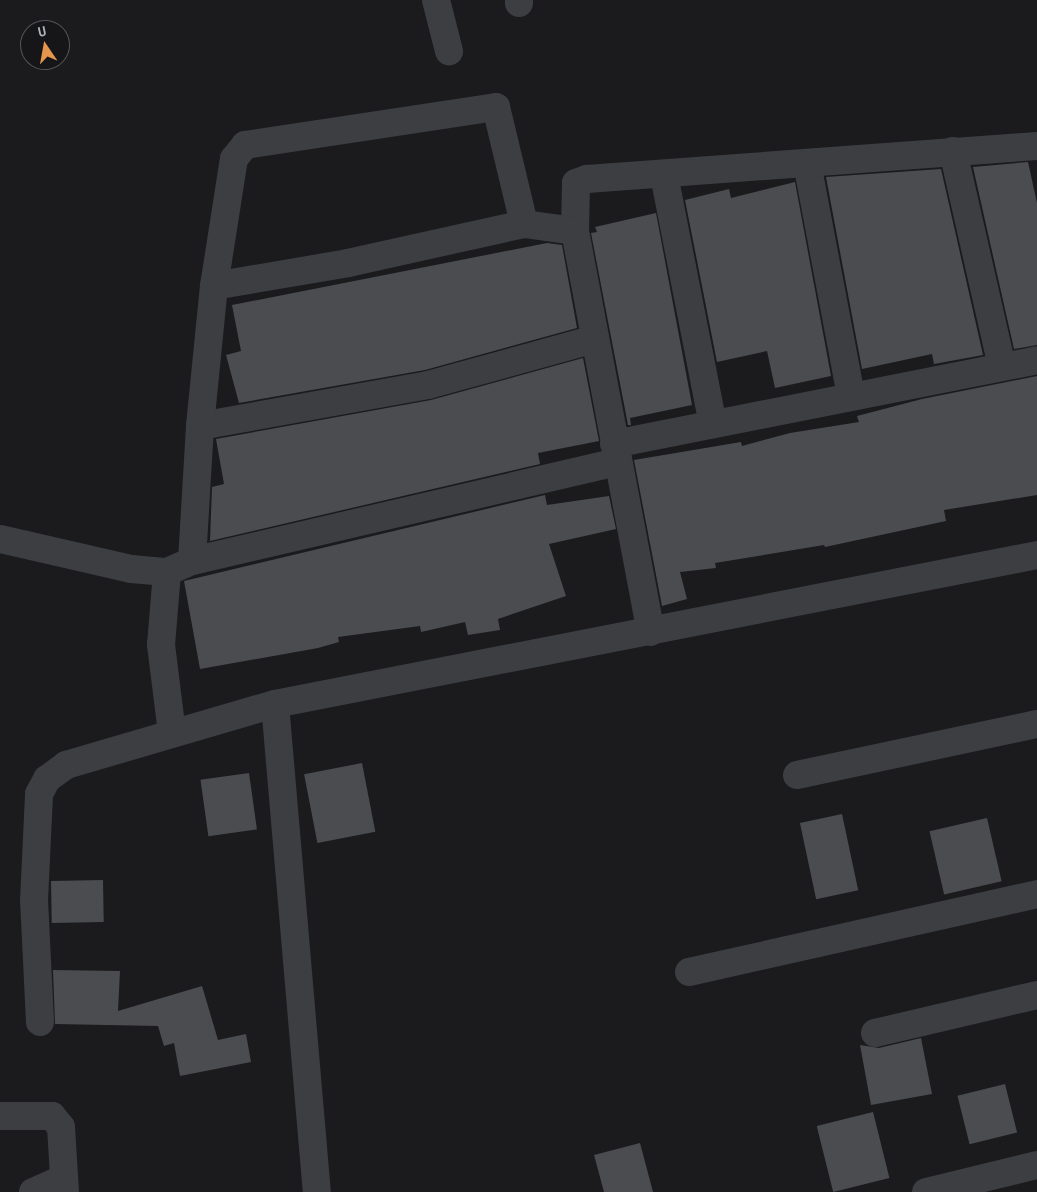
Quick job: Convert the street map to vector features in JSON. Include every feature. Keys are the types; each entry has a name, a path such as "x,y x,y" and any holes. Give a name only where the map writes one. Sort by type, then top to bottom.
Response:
{"street":[{"path":"436,0 449,51"},
{"path":"172,733 161,645 180,566 200,426 214,286 234,159 245,145 496,106 524,224"},
{"path":"651,632 615,453 574,231 576,183 615,176 664,175 953,151 1037,146"},
{"path":"953,151 1002,366"},
{"path":"807,163 851,396"},
{"path":"664,175 713,424"},
{"path":"214,286 348,263 524,224 574,231"},
{"path":"200,426 428,385 595,339"},
{"path":"0,539 131,569 180,566 615,453 713,424 1037,360"},
{"path":"40,1022 34,901 39,794 47,779 66,765 275,704 1037,555"},
{"path":"275,704 317,1192"},
{"path":"797,775 1037,724"},
{"path":"689,972 1037,894"},
{"path":"875,1033 1037,995"},
{"path":"0,1116 52,1116 61,1127 64,1185 33,1192"},
{"path":"926,1192 1037,1165"}],"building":[{"path":"1028,162 1037,203 1037,345 1014,349 973,167"},
{"path":"941,169 983,355 934,364 932,354 862,369 826,177"},
{"path":"795,182 831,376 775,388 767,351 717,362 685,200 729,189 731,198"},
{"path":"656,213 692,405 630,418 631,425 628,425 591,233 597,232 595,227"},
{"path":"547,243 562,245 577,328 425,370 239,403 226,355 241,351 232,305"},
{"path":"583,358 599,441 538,453 540,464 210,541 212,487 224,484 216,439 431,400"},
{"path":"1037,376 1037,495 944,510 946,521 825,547 824,545 715,563 716,568 680,572 687,599 662,606 634,460 741,442 742,446 790,433 859,422 857,416 922,399"},
{"path":"545,495 547,505 609,496 616,529 549,544 566,596 498,619 500,630 468,635 465,622 421,632 420,626 338,637 339,642 318,648 200,669 184,581"},
{"path":"362,763 375,832 317,843 304,774"},
{"path":"249,773 257,829 208,836 200,780"},
{"path":"842,814 858,890 816,899 800,823"},
{"path":"987,818 1002,881 944,895 930,831"},
{"path":"103,880 104,922 52,923 51,881"},
{"path":"53,970 120,971 118,1011 202,986 218,1040 246,1034 251,1062 180,1076 174,1043 164,1046 158,1026 55,1024"},
{"path":"921,1038 932,1094 871,1105 860,1045 879,1048"},
{"path":"1005,1084 1017,1133 970,1144 957,1096"},
{"path":"873,1112 889,1178 833,1192 817,1126"},
{"path":"640,1143 653,1192 604,1192 594,1155"}]}
